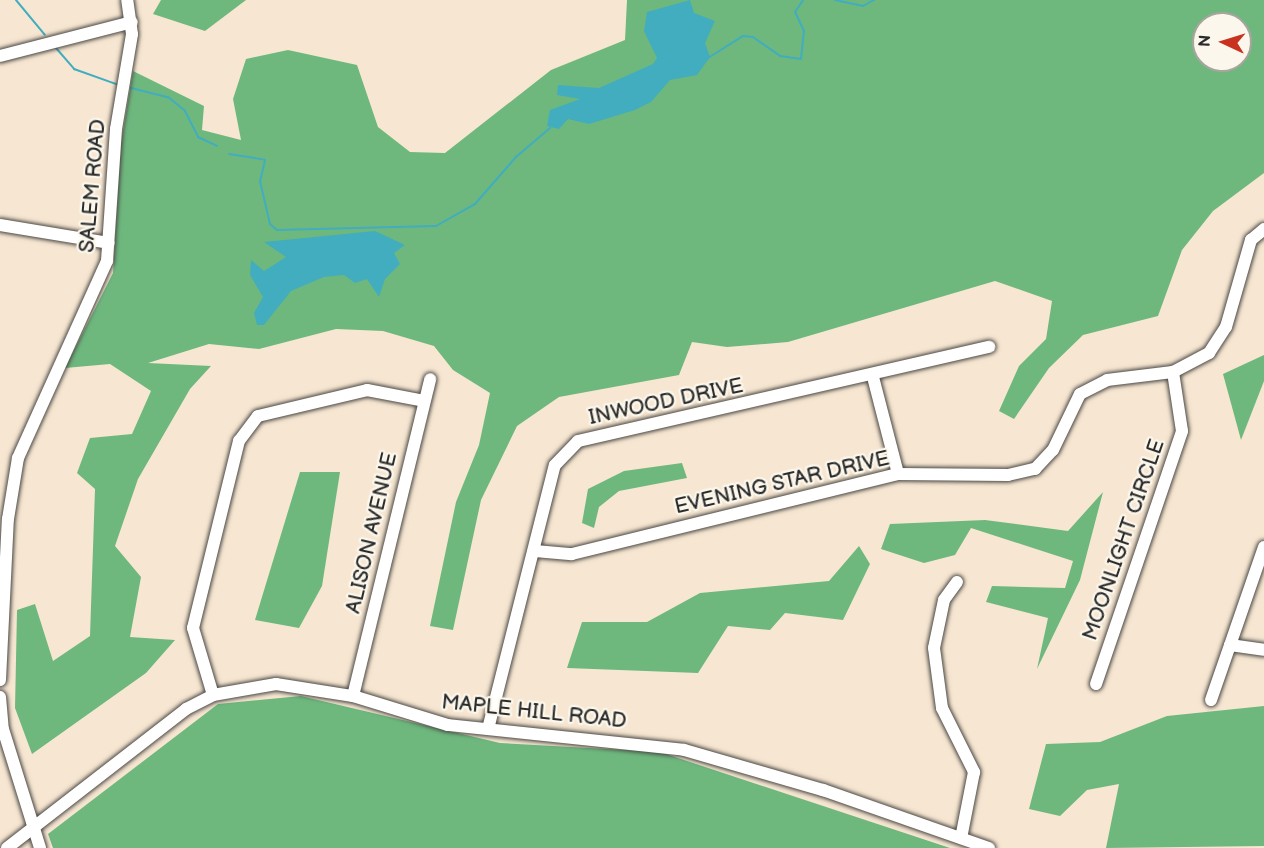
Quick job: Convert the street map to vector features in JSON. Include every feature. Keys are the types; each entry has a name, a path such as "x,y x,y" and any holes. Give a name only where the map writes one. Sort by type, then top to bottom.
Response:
{"street":[{"name":"SALEM ROAD","path":"0,680 13,476 43,398 100,284 109,243 115,138 132,22 127,0"},
{"path":"0,56 132,22"},
{"path":"0,225 109,243"},
{"name":"EVENING STAR DRIVE","path":"535,551 572,554 898,474 1008,475 1035,469 1053,450 1080,394 1107,380 1173,372 1209,353 1226,327 1251,240 1264,229"},
{"name":"INWOOD DRIVE","path":"488,729 555,465 578,441 873,377 988,347"},
{"name":"MOONLIGHT CIRCLE","path":"1096,684 1182,431 1173,372"},
{"path":"873,377 898,474"},
{"name":"ALISON AVENUE","path":"353,696 430,379"},
{"path":"213,695 193,628 239,441 258,416 367,390 424,401"},
{"path":"1211,700 1264,547"},
{"path":"957,582 944,600 934,648 942,708 974,771 960,838"},
{"path":"1230,645 1264,650"},
{"name":"MAPLE HILL ROAD","path":"7,848 158,728 213,695 276,684 353,696 448,725 684,750 989,848"},
{"path":"0,697 3,729 40,848"}],"green space":[{"path":"161,0 246,0 205,31 153,14"},
{"path":"627,0 1264,0 1264,173 1213,211 1182,250 1158,316 1083,335 1049,368 1014,419 999,411 1019,366 1046,339 1052,301 995,281 788,342 727,347 692,342 679,375 559,397 517,426 481,500 453,630 430,626 456,502 479,445 490,393 453,370 434,346 383,331 336,329 259,349 209,344 148,363 211,366 190,389 138,479 115,546 141,577 130,637 175,640 146,673 32,754 15,708 17,610 35,604 53,661 90,636 95,489 77,473 90,438 132,434 151,391 110,364 65,368 113,273 121,143 133,71 204,106 202,130 241,140 233,99 246,59 288,50 357,65 378,127 410,152 445,153 551,70 625,40"},
{"path":"1264,355 1264,381 1241,440 1223,374"},
{"path":"682,463 687,478 619,491 599,507 594,528 582,523 588,489 624,471"},
{"path":"300,472 340,472 322,586 299,628 255,620"},
{"path":"1103,492 1080,580 1037,669 1048,618 986,602 992,586 1065,588 1073,561 971,528 955,555 924,563 881,549 890,524 985,520 1068,531"},
{"path":"859,546 870,564 843,620 785,613 770,630 728,626 698,673 567,668 582,622 647,622 700,593 829,581"},
{"path":"301,696 500,743 660,752 950,848 53,848 48,834 218,704"},
{"path":"1264,706 1264,846 1106,848 1119,784 1087,790 1060,816 1029,809 1046,744 1100,742 1167,716"}],"water":[{"path":"690,0 694,13 715,21 705,43 710,57 697,75 670,80 651,102 635,110 589,124 568,119 559,129 547,126 550,110 580,99 557,95 558,85 599,88 653,64 657,58 644,31 647,12"},
{"path":"375,231 405,245 394,253 400,264 385,279 379,297 367,279 355,283 344,275 324,277 291,291 264,325 257,325 254,313 263,297 250,275 251,260 264,271 286,257 264,242"}],"waterway":[{"path":"16,0 45,35"},
{"path":"708,58 743,36 753,37 780,56 801,59 804,31 795,12 803,0"},
{"path":"835,0 863,6 874,0"},
{"path":"56,48 74,69 116,84"},
{"path":"131,88 168,97 185,111 198,137 217,146"},
{"path":"229,154 265,160 260,181 270,224 277,230 436,226 475,204 516,157 550,128"}]}
